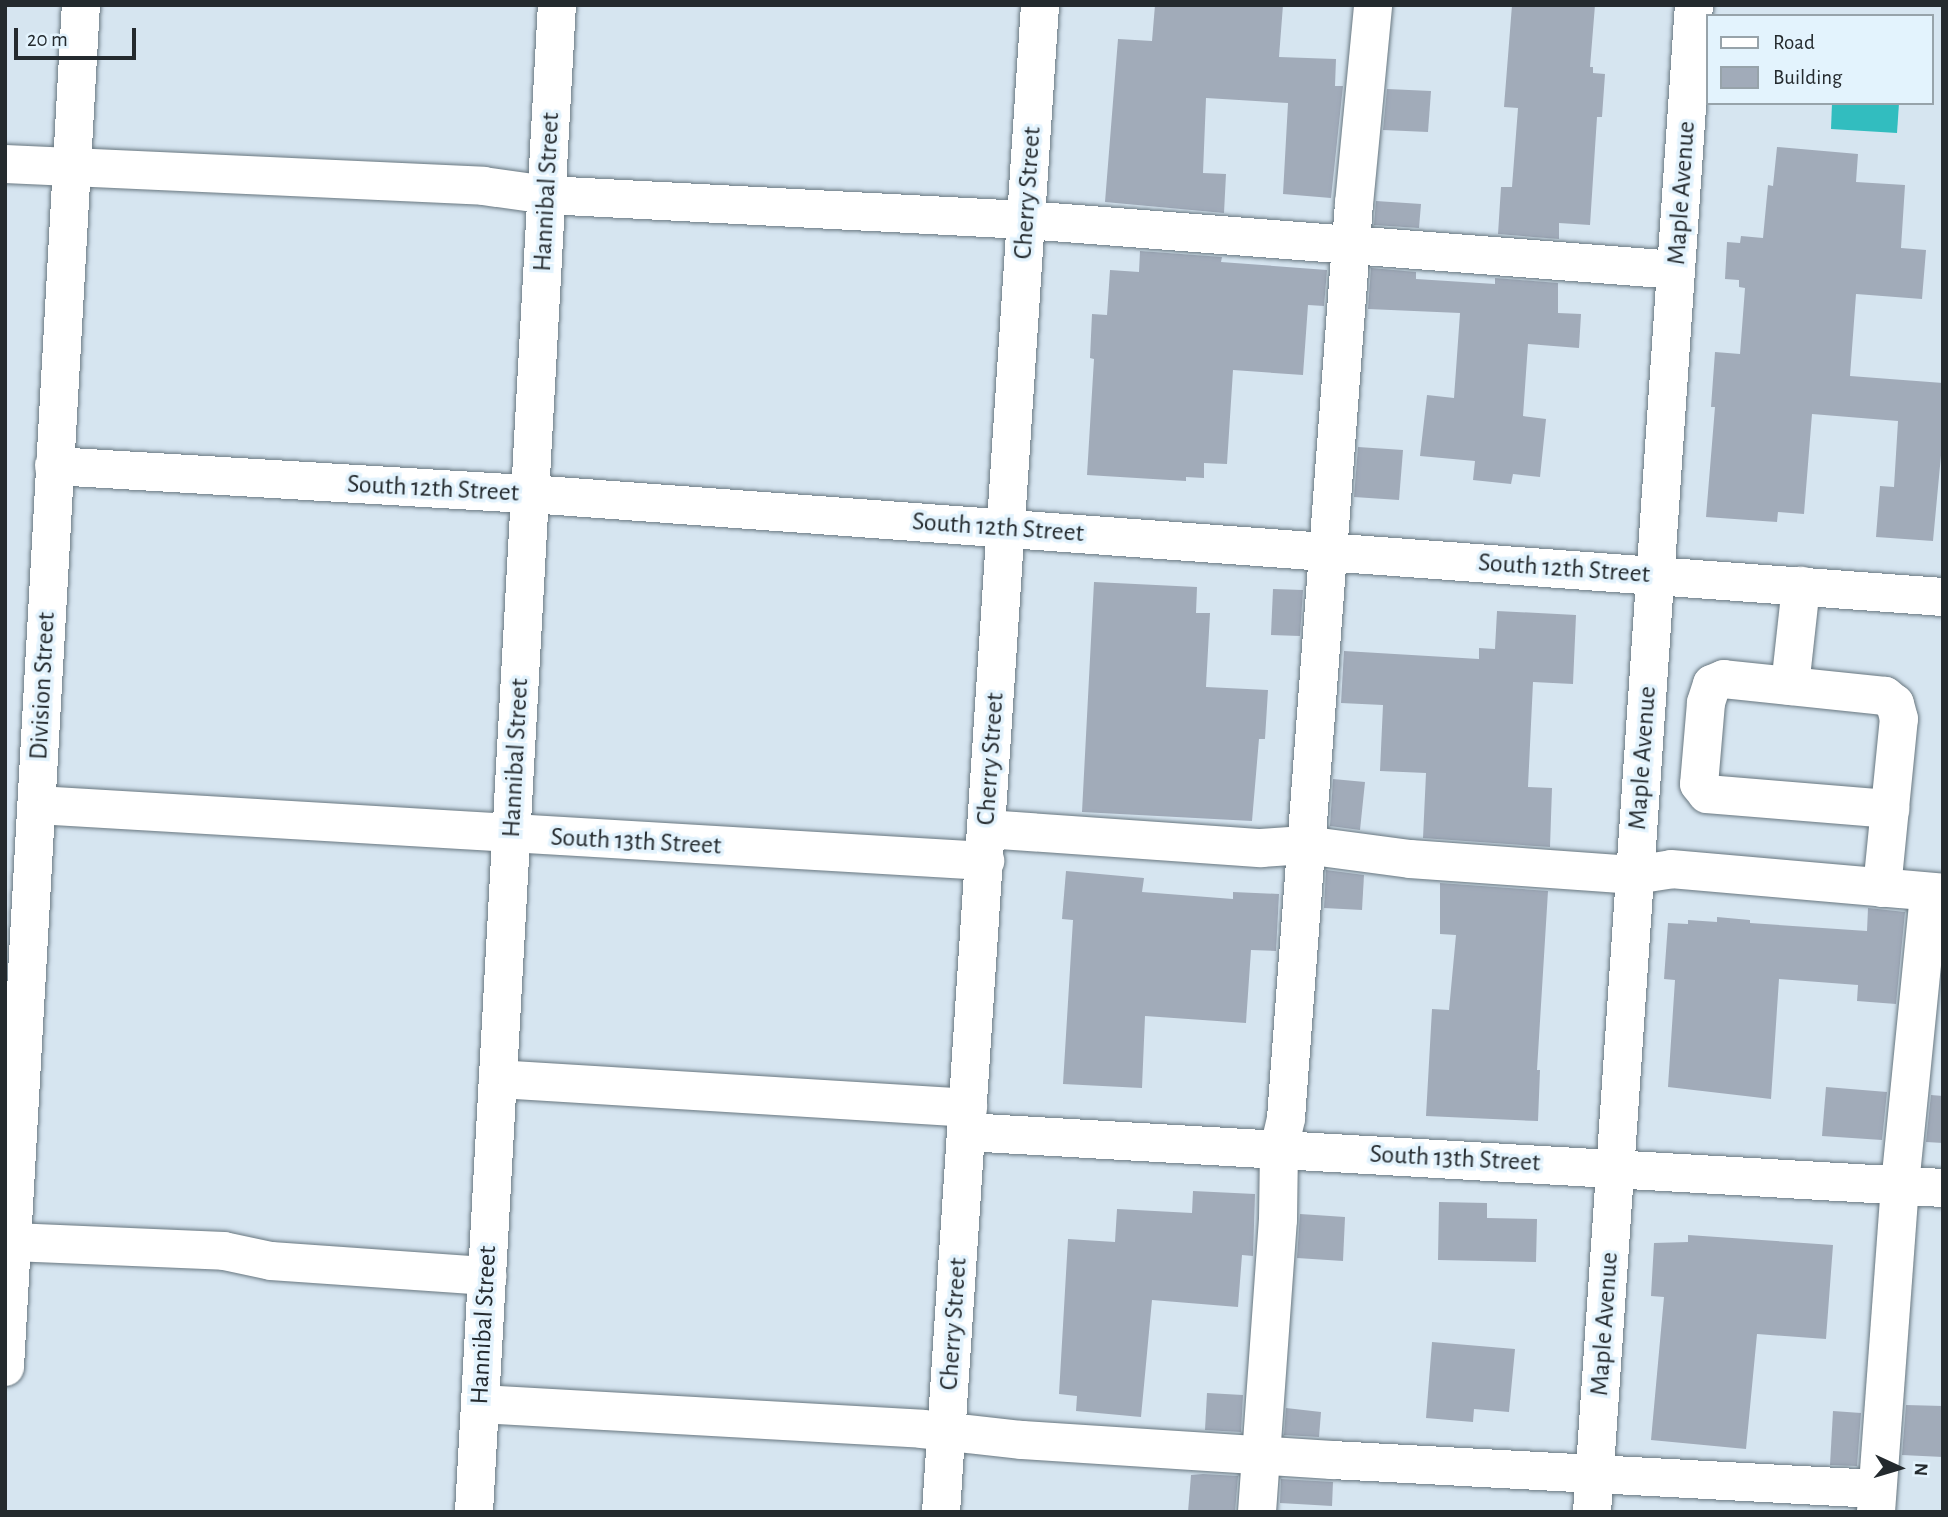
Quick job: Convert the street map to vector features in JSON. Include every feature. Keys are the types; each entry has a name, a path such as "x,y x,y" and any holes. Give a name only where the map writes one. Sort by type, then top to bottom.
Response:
{"street":[{"name":"Division Street","path":"5,1367 12,1242 18,898 37,805 81,5"},
{"name":"Hannibal Street","path":"474,1512 557,5"},
{"name":"Cherry Street","path":"942,1512 1040,5"},
{"path":"1257,1512 1278,1220 1279,1149 1286,1118 1351,247 1373,5"},
{"name":"Maple Avenue","path":"1592,1512 1694,5"},
{"path":"5,164 483,186 547,195 1026,220 1676,270"},
{"name":"South 12th Street","path":"54,466 530,494 1943,597"},
{"path":"1790,686 1801,586"},
{"path":"1882,888 1890,809 1899,719 1895,704 1885,696 1724,680 1712,684 1706,703 1699,784 1707,794 1890,809"},
{"name":"South 13th Street","path":"37,805 511,835 985,845 1261,848 1305,845 1410,859 1635,875 1671,869 1936,892"},
{"path":"480,1404 947,1432 1022,1440 1262,1455 1595,1472 1877,1501 1900,1185 1936,892"},
{"name":"South 13th Street","path":"498,1079 1279,1149 1943,1188"},
{"path":"12,1242 224,1251 271,1261 486,1276"}],"water":[{"path":"1832,105 1899,105 1897,133 1831,129"}],"building":[{"path":"1155,5 1283,5 1279,57 1336,59 1335,86 1343,86 1331,198 1283,194 1288,103 1206,98 1203,173 1226,174 1224,213 1105,202 1118,39 1152,41"},
{"path":"1512,5 1595,5 1590,67 1593,67 1593,73 1605,74 1602,117 1597,117 1590,225 1559,223 1559,239 1498,234 1501,187 1512,187 1518,108 1504,107"},
{"path":"1387,89 1431,91 1428,132 1383,130"},
{"path":"1777,147 1858,154 1856,182 1905,185 1901,248 1926,250 1922,299 1856,294 1850,376 1943,383 1943,434 1933,541 1876,537 1880,486 1894,487 1898,421 1812,414 1804,514 1778,512 1777,522 1706,517 1715,407 1711,407 1715,352 1740,354 1745,288 1739,287 1739,280 1725,279 1727,242 1740,243 1741,236 1763,238 1768,185 1773,186"},
{"path":"1376,201 1421,204 1419,228 1374,225"},
{"path":"1140,251 1222,257 1221,262 1327,270 1324,306 1308,305 1303,375 1233,370 1227,464 1204,463 1204,478 1186,477 1186,481 1087,475 1094,359 1090,358 1092,314 1107,315 1110,270 1139,272"},
{"path":"1371,268 1416,272 1416,279 1495,284 1495,278 1558,283 1558,313 1581,314 1579,348 1528,344 1523,416 1546,419 1540,477 1513,474 1511,484 1473,480 1475,461 1420,456 1427,395 1454,398 1460,313 1368,309"},
{"path":"1358,447 1403,450 1399,500 1354,497"},
{"path":"1094,582 1197,587 1196,613 1210,613 1206,687 1268,690 1265,739 1259,739 1252,821 1082,812"},
{"path":"1273,589 1303,590 1300,636 1271,635"},
{"path":"1497,611 1576,615 1573,684 1533,682 1528,787 1552,788 1550,847 1423,838 1426,773 1380,771 1383,705 1341,703 1344,651 1479,659 1479,648 1495,649"},
{"path":"1333,779 1365,782 1360,830 1330,826"},
{"path":"1326,870 1364,875 1362,910 1324,908"},
{"path":"1066,871 1144,878 1142,892 1233,899 1233,892 1279,894 1276,951 1251,950 1246,1023 1145,1016 1142,1088 1063,1084 1073,920 1062,919"},
{"path":"1440,883 1548,891 1537,1070 1540,1070 1538,1121 1426,1116 1432,1009 1449,1010 1456,935 1440,934"},
{"path":"1868,908 1905,912 1896,1004 1857,1001 1858,985 1779,979 1771,1099 1668,1087 1675,980 1664,979 1668,923 1688,924 1688,920 1717,922 1717,917 1750,920 1750,923 1867,931"},
{"path":"1826,1087 1887,1092 1882,1140 1822,1136"},
{"path":"1931,1095 1943,1096 1943,1143 1926,1142"},
{"path":"1193,1191 1255,1194 1253,1256 1242,1255 1238,1307 1152,1300 1141,1417 1076,1411 1077,1396 1059,1394 1068,1239 1115,1242 1117,1209 1192,1213"},
{"path":"1439,1202 1487,1203 1487,1218 1537,1219 1536,1262 1438,1260"},
{"path":"1300,1214 1345,1217 1343,1261 1297,1258"},
{"path":"1688,1235 1833,1245 1826,1339 1757,1334 1746,1449 1651,1440 1664,1297 1651,1296 1654,1243 1688,1242"},
{"path":"1432,1342 1515,1349 1509,1412 1474,1409 1473,1422 1426,1418"},
{"path":"1207,1393 1243,1395 1241,1432 1205,1430"},
{"path":"1906,1405 1943,1406 1943,1457 1902,1455"},
{"path":"1286,1408 1321,1412 1319,1437 1284,1435"},
{"path":"1833,1411 1861,1413 1857,1466 1830,1465"},
{"path":"1191,1475 1238,1476 1235,1512 1188,1512"},
{"path":"1281,1479 1333,1482 1332,1506 1280,1503"}]}
